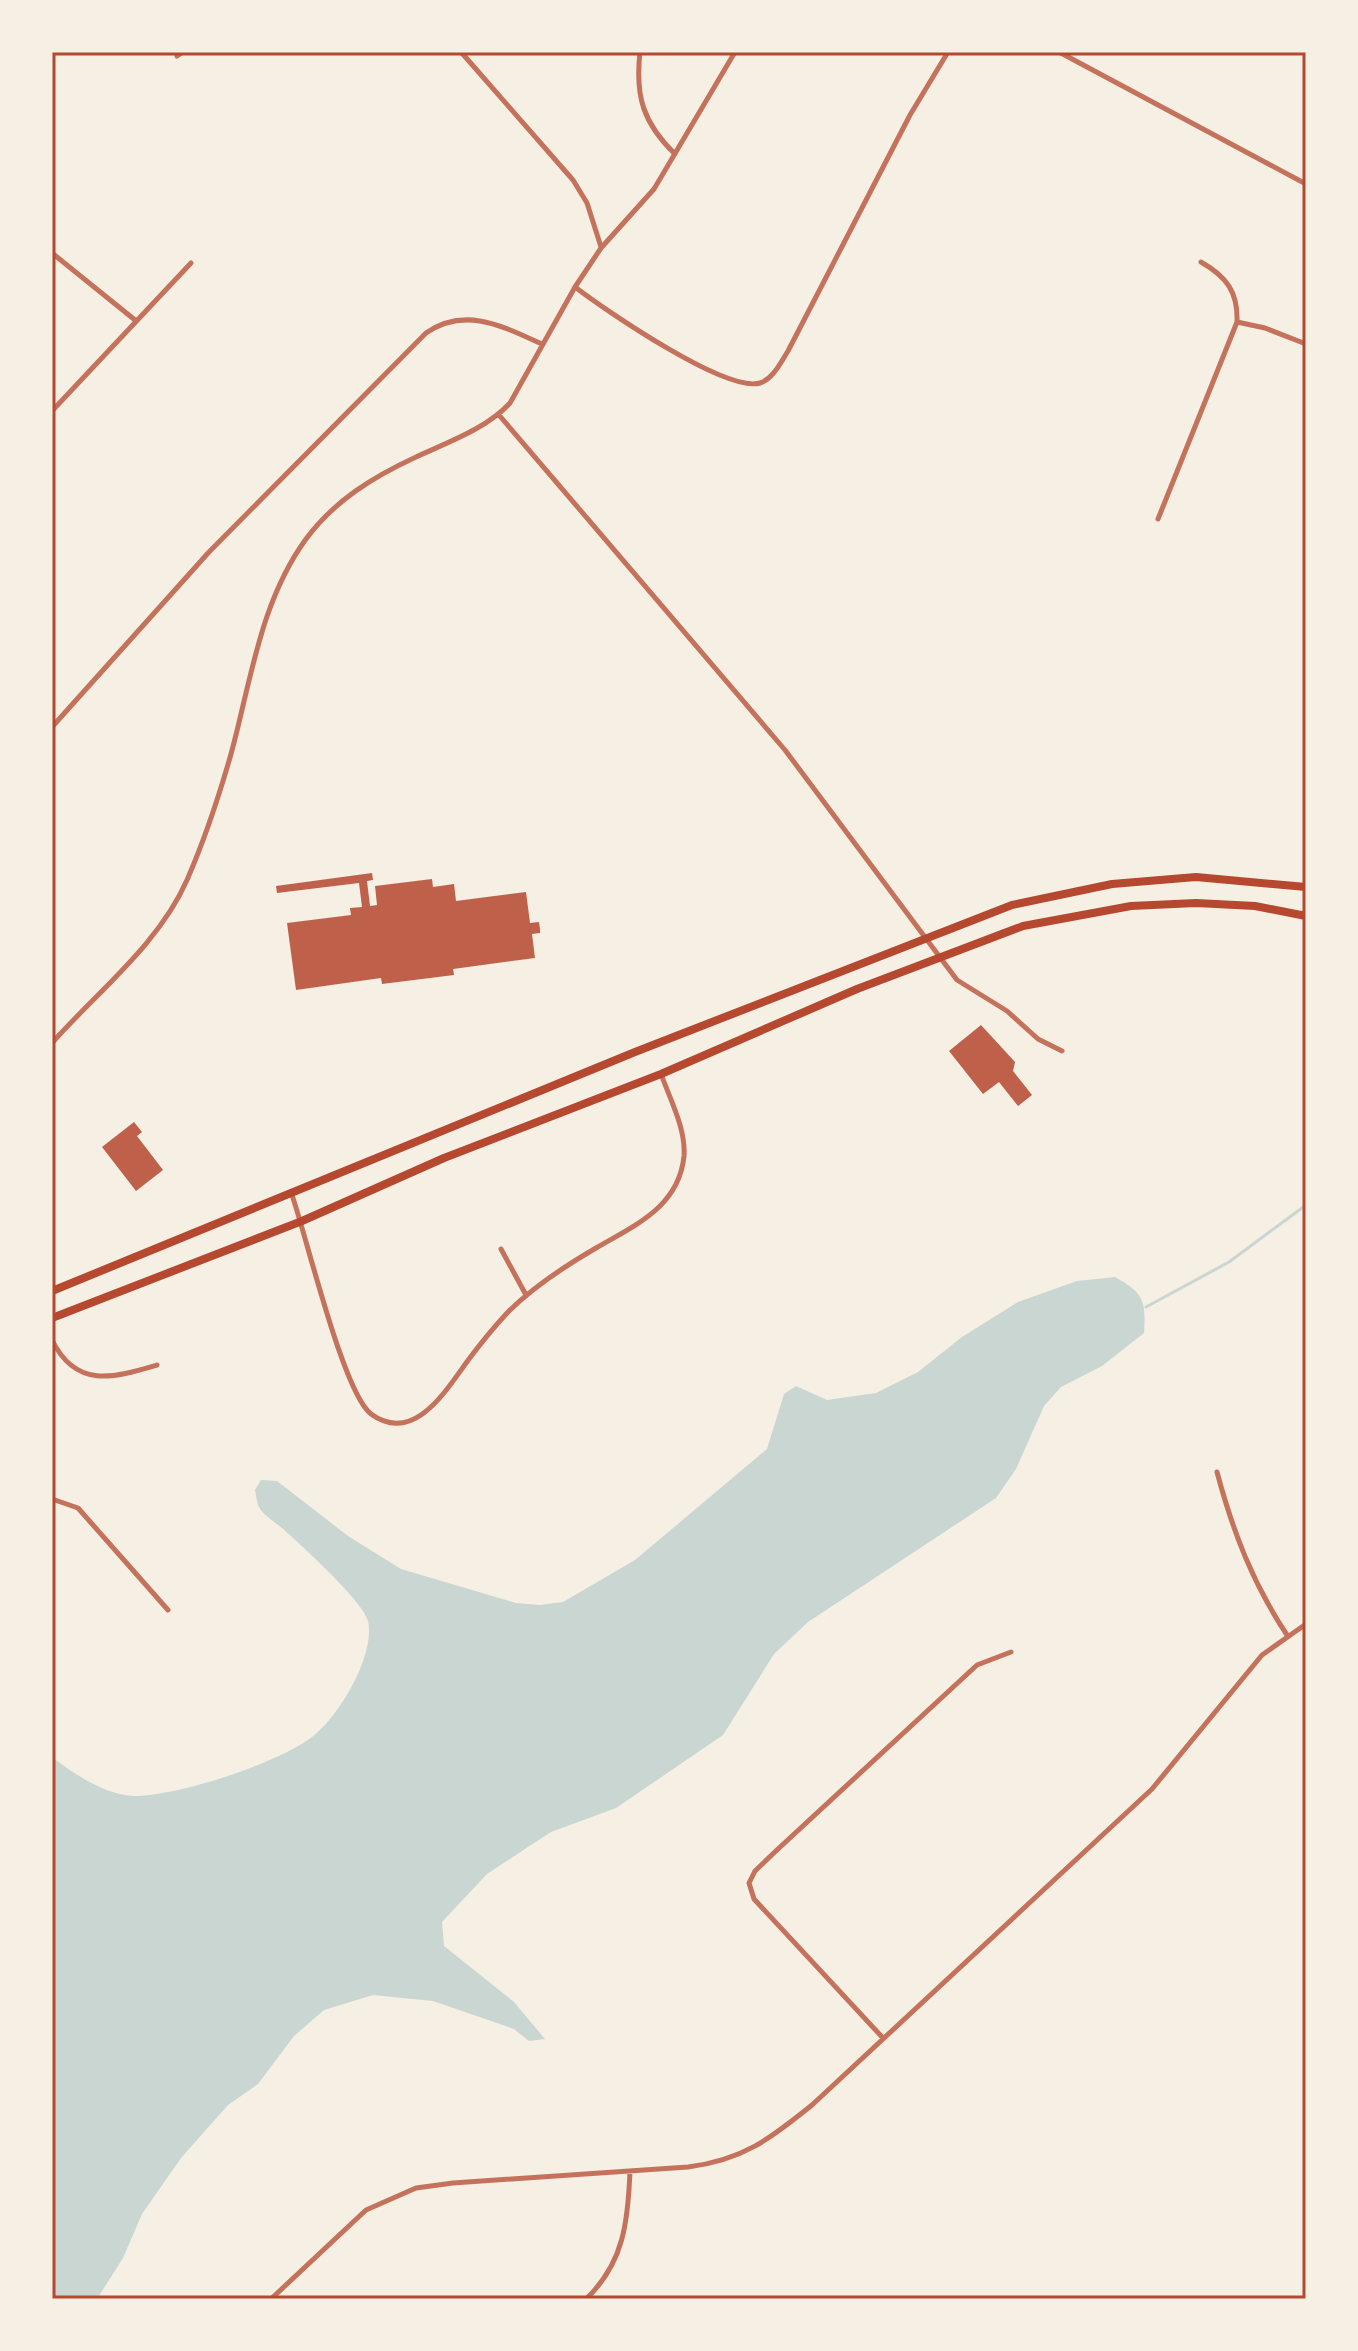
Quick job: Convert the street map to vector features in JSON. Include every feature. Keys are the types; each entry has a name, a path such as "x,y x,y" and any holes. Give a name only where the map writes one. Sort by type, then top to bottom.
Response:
{"main road":[{"path":"52,1291 635,1052 1012,905 1112,884 1196,877 1306,887"},
{"path":"52,1318 302,1221 444,1158 661,1074 857,989 1023,926 1131,906 1196,903 1240,905 1306,916"}],"street":[{"path":"177,56 183,52"},
{"path":"461,52 573,180 587,203 601,248"},
{"path":"640,52 638,89 645,119 675,154"},
{"path":"52,1043 163,920 186,882 230,755 266,622 282,578 306,540 330,510 356,489 499,415 510,403 575,287 601,248 654,189 735,52"},
{"path":"575,287 645,336 732,380 758,384 768,380 788,351 910,115 948,52"},
{"path":"1059,52 1306,184"},
{"path":"52,253 135,320"},
{"path":"1158,519 1237,322 1233,290 1221,273 1201,262"},
{"path":"52,411 191,263"},
{"path":"52,727 209,552 426,333 440,323 471,318 490,322 542,344"},
{"path":"1237,322 1265,328 1306,344"},
{"path":"499,415 785,750 939,960 957,980 1014,1016 1038,1039 1062,1051"},
{"path":"291,1192 350,1385 359,1401 382,1419 413,1419 436,1404 496,1325 526,1295 595,1248 652,1216 666,1201 680,1175 684,1154 681,1128 661,1074"},
{"path":"501,1249 526,1295"},
{"path":"52,1340 64,1360 83,1374 108,1376 157,1365"},
{"path":"1217,1472 1244,1560 1264,1600 1287,1635"},
{"path":"52,1499 78,1508 168,1610"},
{"path":"271,2299 366,2210 393,2196 453,2183 721,2163 752,2150 812,2105 1152,1789 1262,1655 1306,1624"},
{"path":"883,2038 754,1899 749,1883 755,1871 778,1849 977,1665 1011,1652"},
{"path":"586,2299 611,2269 625,2239 630,2171"}],"shaded area":[{"path":"1115,1277 1132,1288 1141,1299 1144,1333 1102,1366 1061,1387 1044,1406 1016,1469 996,1498 808,1622 774,1654 723,1735 616,1808 551,1832 487,1874 442,1922 444,1946 514,2002 545,2039 529,2041 514,2029 433,2001 373,1995 324,2010 294,2036 258,2084 228,2105 181,2158 142,2214 123,2258 97,2299 52,2299 52,1757 80,1777 123,1795 153,1795 226,1777 275,1758 322,1728 353,1685 366,1651 369,1635 364,1612 330,1573 261,1510 255,1490 261,1480 277,1481 348,1536 401,1569 516,1603 540,1605 563,1602 635,1560 767,1449 784,1394 796,1386 827,1400 876,1393 918,1372 962,1337 1018,1302 1077,1281"}],"building":[{"path":"372,873 373,880 367,881 370,906 377,905 375,886 432,879 433,887 454,884 456,901 526,892 530,923 539,922 540,929 540,933 532,934 535,958 453,969 454,975 382,984 381,978 296,990 287,923 351,915 350,908 362,907 359,883 277,893 276,886"},
{"path":"981,1025 1015,1062 1013,1071 1032,1095 1018,1106 999,1082 983,1094 949,1051"},
{"path":"134,1122 142,1132 137,1136 163,1170 136,1191 102,1147"}],"waterway":[{"path":"1146,1307 1229,1262 1306,1205"}]}
